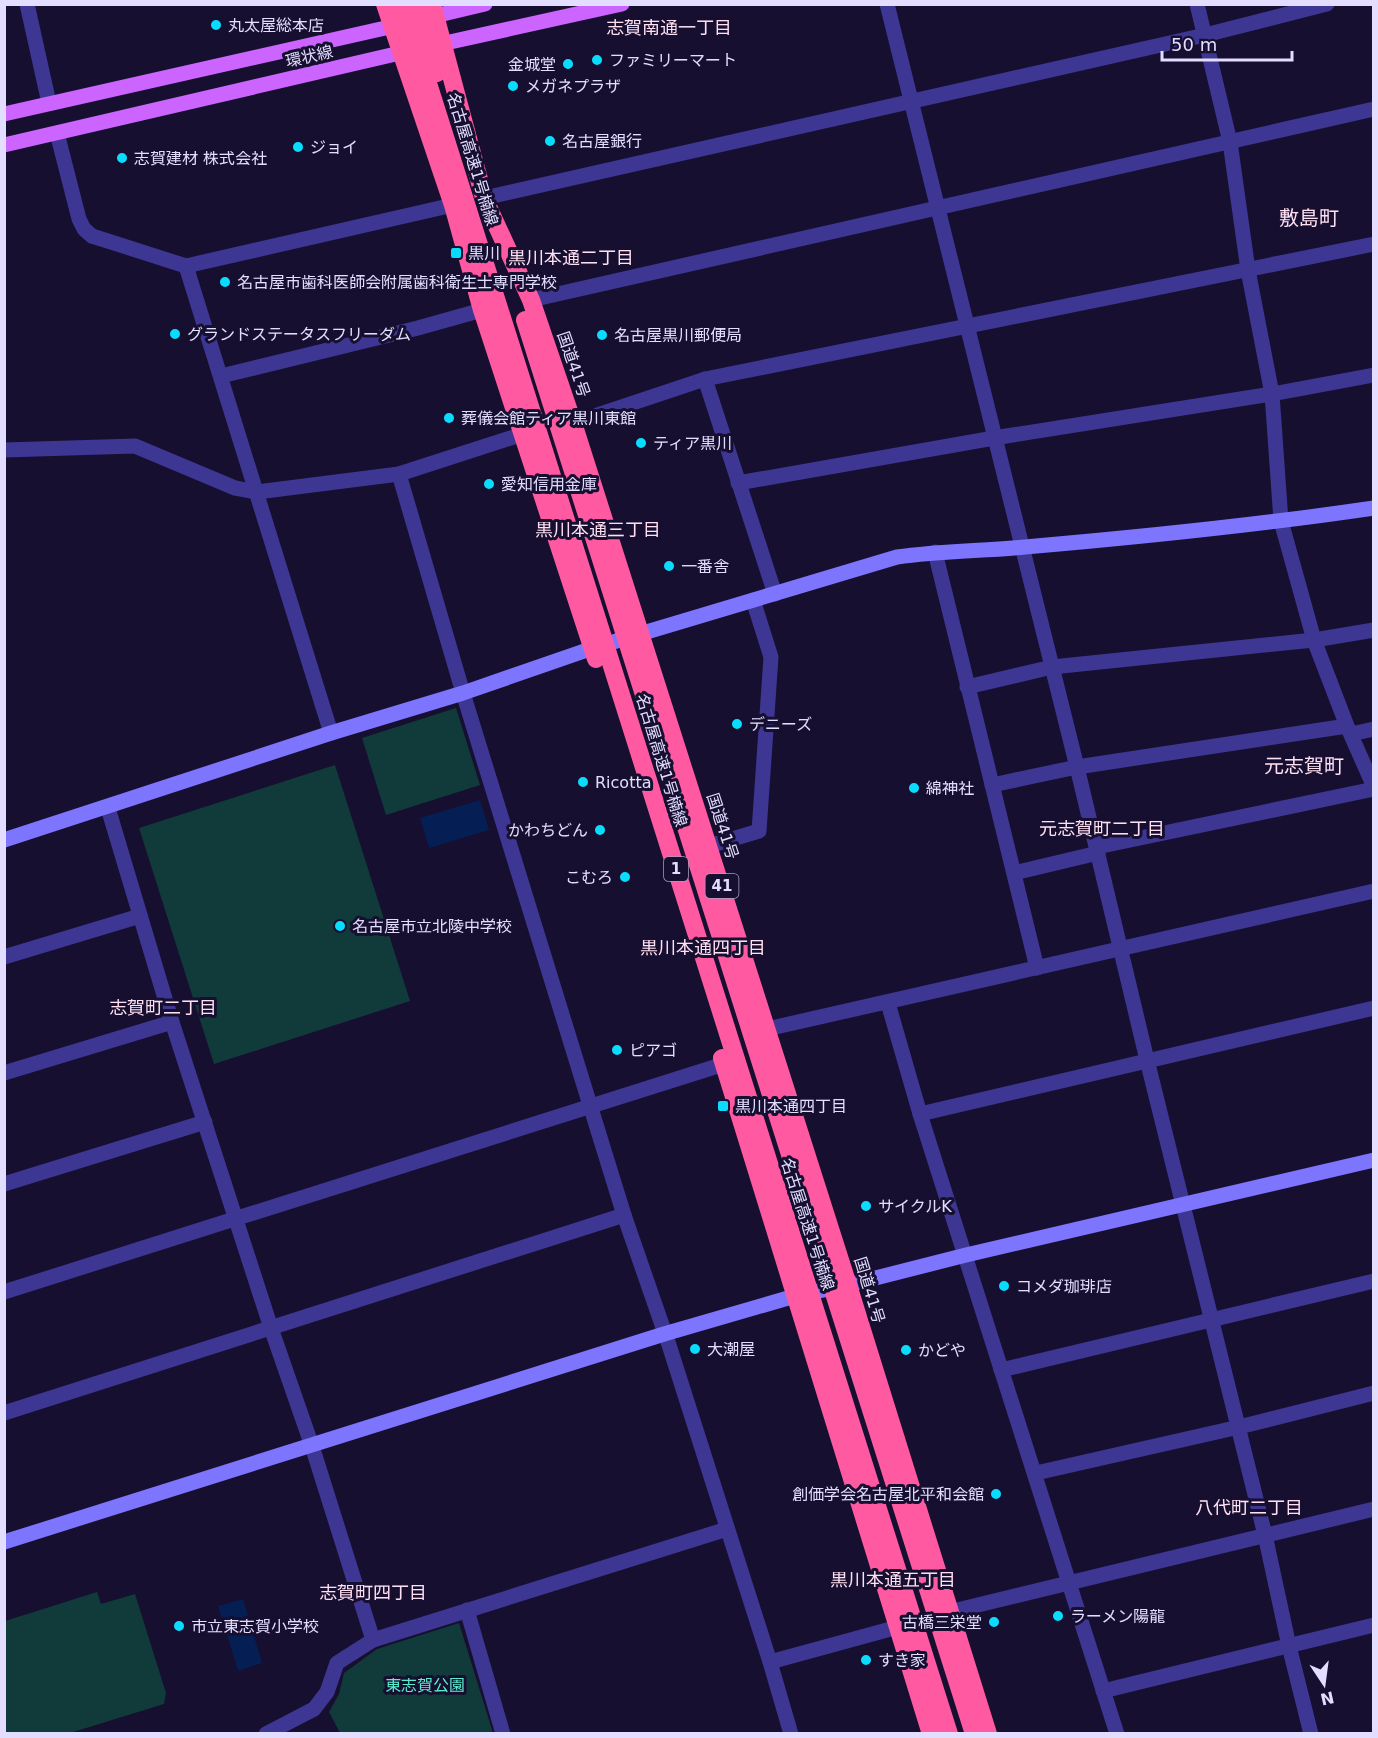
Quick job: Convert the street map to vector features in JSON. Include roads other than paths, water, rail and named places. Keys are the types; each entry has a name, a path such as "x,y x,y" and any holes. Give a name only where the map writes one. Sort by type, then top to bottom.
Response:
{"highway":[{"path":"385,4 453,205 482,310 593,648 931,1734"},
{"name":"名古屋高速1号楠線","path":"403,4 949,1734"},
{"path":"419,4 437,75 433,99"},
{"name":"名古屋高速1号楠線","path":"432,7 448,78 974,1734"},
{"name":"国道41号","path":"432,7 444,43 484,198 531,300 573,423 767,1029 988,1734"}],"main road":[{"name":"環状線","path":"4,114 392,27 432,7 485,4"},
{"name":"環状線","path":"4,145 622,4"}],"street":[{"path":"27,4 49,103"},
{"path":"887,4 1098,850 1147,1060 1239,1427 1311,1734"},
{"path":"1014,873 1098,850 1374,788 1314,640 1281,521 1272,394 1248,270 1230,142 1197,4"},
{"path":"484,198 1205,35 1327,4"},
{"path":"531,300 1374,109"},
{"path":"57,133 79,219 84,229 92,236 186,266 453,205"},
{"path":"573,423 705,380 1374,244"},
{"path":"186,266 331,733"},
{"path":"221,376 482,310"},
{"path":"738,483 1374,375"},
{"path":"705,380 775,594"},
{"path":"4,450 135,446 235,488 257,492 399,474 523,434"},
{"path":"399,474 463,693 590,1106 770,1662 791,1734"},
{"path":"4,840 108,808 331,733 463,693 593,648 897,557 935,552 1022,548 1281,521 1374,508"},
{"path":"935,552 1037,968"},
{"path":"709,846 759,831 771,657 753,600"},
{"path":"967,687 1052,668 1314,640 1374,630"},
{"path":"992,785 1077,767 1349,730 1374,729"},
{"path":"108,808 172,1022 271,1328 312,1446 373,1640"},
{"path":"767,1029 1374,891"},
{"path":"4,957 140,916"},
{"path":"888,1002 920,1114 1036,1473 1117,1734"},
{"path":"920,1114 1374,1008"},
{"path":"4,1074 172,1022"},
{"path":"4,1292 724,1064"},
{"path":"4,1184 205,1122"},
{"path":"4,1542 664,1334 795,1296 1374,1160"},
{"path":"4,1413 624,1215"},
{"path":"1001,1370 1374,1281"},
{"path":"1036,1473 1239,1427 1374,1393"},
{"path":"949,1612 1374,1509"},
{"path":"266,1734 314,1709 327,1692 337,1663 373,1640 727,1529"},
{"path":"466,1610 503,1734"},
{"path":"1103,1691 1374,1625"},
{"path":"770,1662 898,1627"}],"water":[{"path":"480,800 489,830 429,848 420,818"},
{"path":"243,1599 262,1663 238,1671 218,1606"}],"place":[{"name":"丸太屋総本店","path":"216,25"},
{"name":"ファミリーマート","path":"597,60"},
{"name":"金城堂","path":"568,64"},
{"name":"メガネプラザ","path":"513,86"},
{"name":"名古屋銀行","path":"550,141"},
{"name":"ジョイ","path":"298,147"},
{"name":"志賀建材 株式会社","path":"122,158"},
{"name":"黒川","path":"456,253"},
{"name":"名古屋市歯科医師会附属歯科衛生士専門学校","path":"225,282"},
{"name":"グランドステータスフリーダム","path":"175,334"},
{"name":"名古屋黒川郵便局","path":"602,335"},
{"name":"葬儀会館ティア黒川東館","path":"449,418"},
{"name":"ティア黒川","path":"641,443"},
{"name":"愛知信用金庫","path":"489,484"},
{"name":"一番舎","path":"669,566"},
{"name":"デニーズ","path":"737,724"},
{"name":"Ricotta","path":"583,782"},
{"name":"綿神社","path":"914,788"},
{"name":"かわちどん","path":"600,830"},
{"name":"こむろ","path":"625,877"},
{"name":"名古屋市立北陵中学校","path":"340,926"},
{"name":"ピアゴ","path":"617,1050"},
{"name":"黒川本通四丁目","path":"723,1106"},
{"name":"サイクルK","path":"866,1206"},
{"name":"コメダ珈琲店","path":"1004,1286"},
{"name":"大潮屋","path":"695,1349"},
{"name":"かどや","path":"906,1350"},
{"name":"創価学会名古屋北平和会館","path":"996,1494"},
{"name":"ラーメン陽龍","path":"1058,1616"},
{"name":"古橋三栄堂","path":"994,1622"},
{"name":"市立東志賀小学校","path":"179,1626"},
{"name":"すき家","path":"866,1660"}],"district":[{"name":"志賀南通一丁目","path":"669,28"},
{"name":"敷島町","path":"1309,218"},
{"name":"黒川本通二丁目","path":"571,258"},
{"name":"黒川本通三丁目","path":"598,530"},
{"name":"元志賀町","path":"1304,766"},
{"name":"元志賀町二丁目","path":"1102,829"},
{"name":"黒川本通四丁目","path":"703,948"},
{"name":"志賀町二丁目","path":"163,1008"},
{"name":"八代町二丁目","path":"1249,1508"},
{"name":"黒川本通五丁目","path":"893,1580"},
{"name":"志賀町四丁目","path":"373,1593"}],"park label":[{"name":"東志賀公園","path":"425,1685"}]}
